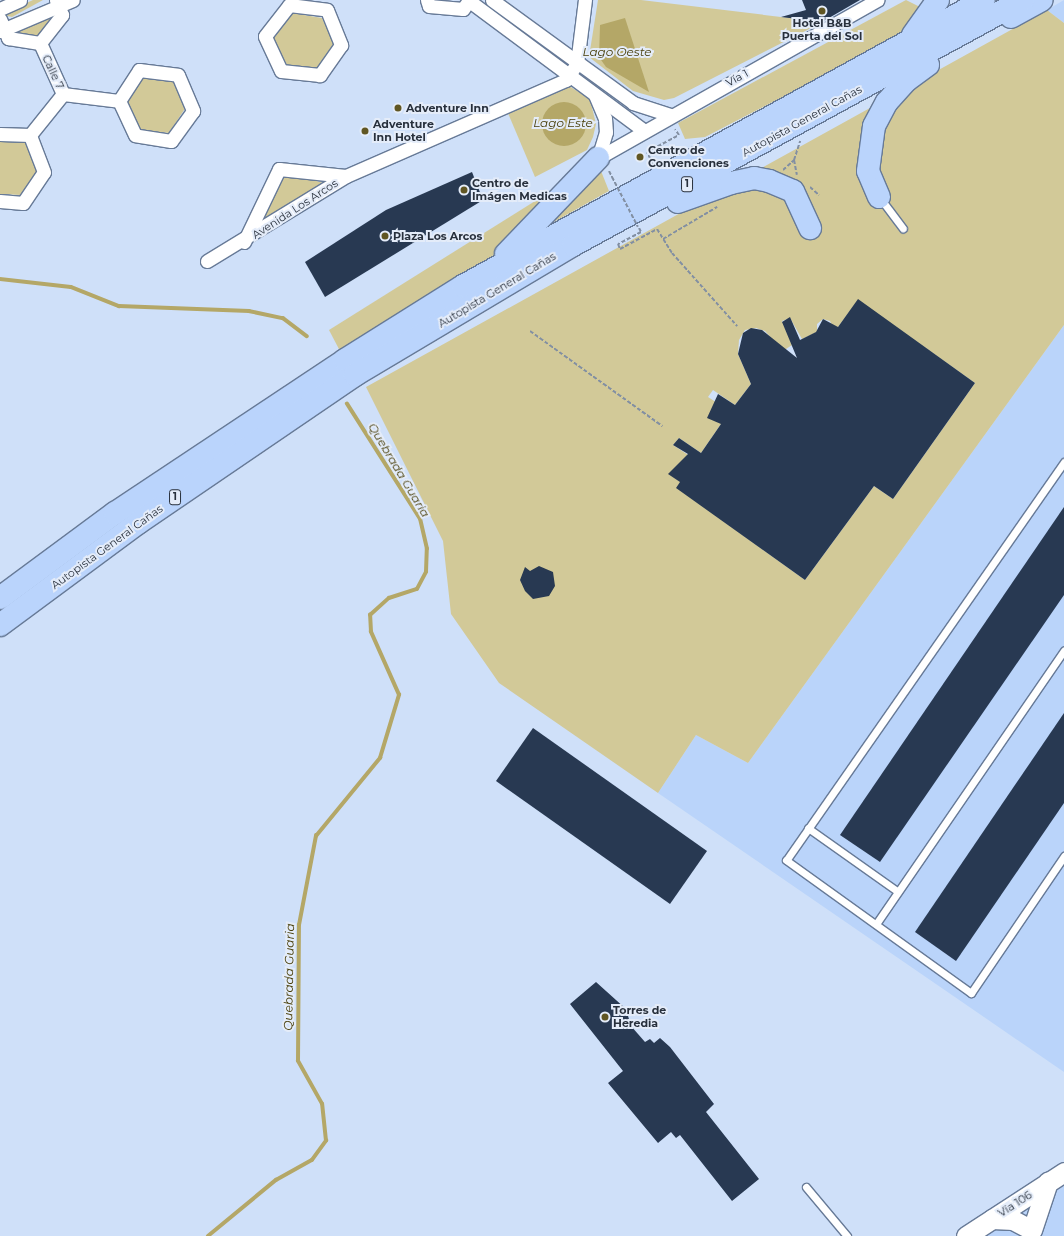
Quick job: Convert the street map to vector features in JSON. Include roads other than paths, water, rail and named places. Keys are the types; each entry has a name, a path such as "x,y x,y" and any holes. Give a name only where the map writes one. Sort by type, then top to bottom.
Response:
{"highway":[{"name":"Autopista General Cañas","path":"0,598 121,508 345,360 491,270 984,0"},
{"name":"Autopista General Cañas","path":"0,625 233,457 355,375 573,245 1023,0"},
{"path":"879,197 871,184 868,152 874,126 887,102 906,80 926,66 1042,0"},
{"path":"906,43 931,5"},
{"path":"491,270 602,162"},
{"path":"355,375 643,215 716,187 754,178 784,186 800,201 810,228"}],"main road":[{"name":"Vía 106","path":"966,1236 992,1219 1025,1219 1048,1182 1064,1172"},
{"path":"992,1219 1025,1219 1048,1182"}],"street":[{"path":"0,9 20,0"},
{"path":"57,3 62,15 40,43 8,38 1,27 57,3 73,0"},
{"path":"427,0 430,6 463,9 469,0 573,69 633,103 670,115"},
{"path":"492,0 573,69 594,93 643,130"},
{"path":"573,69 585,0"},
{"name":"Vía 1","path":"602,162 643,130 877,0"},
{"path":"307,3 327,10 341,45 320,75 281,71 265,36 289,5 307,3"},
{"name":"Calle 7","path":"40,43 63,94 118,101"},
{"name":"Avenida Los Arcos","path":"207,261 244,242 346,176 566,80 573,69"},
{"path":"140,70 178,75 194,111 171,141 135,135 118,101 140,70"},
{"path":"594,93 603,112 606,132 602,162"},
{"path":"30,135 63,94"},
{"path":"0,134 30,135"},
{"path":"0,200 23,203 44,172 30,135"},
{"name":"Avenida Los Arcos","path":"244,242 279,169 346,176"},
{"path":"0,637 148,528 233,457"}],"lane":[{"path":"879,197 903,228"},
{"path":"1064,462 786,860 971,993 1064,856"},
{"path":"876,924 897,891 1064,650"},
{"path":"808,828 897,891"},
{"path":"806,1187 847,1236"}],"water":[{"name":"Lago Oeste","path":"625,18 649,92 606,67 599,57 600,25"},
{"name":"Lago Este","path":"560,102 568,102 573,103 580,108 585,115 585,133 580,140 573,145 560,146 552,143 545,136 542,128 542,120 545,112 552,105"}],"waterway":[{"name":"Quebrada Guaria","path":"0,279 71,287 119,306 249,311 283,318 307,336"},
{"name":"Quebrada Guaria","path":"208,1236 276,1180 312,1160 326,1141 322,1104 298,1061 299,925 316,836 380,758 399,695 371,632 370,615 389,598 417,589 426,572 427,549 420,519 347,404"}],"place":[{"name":"Hotel B&B Puerta del Sol","path":"822,11"},
{"name":"Adventure Inn","path":"398,108"},
{"name":"Adventure Inn Hotel","path":"365,131"},
{"name":"Centro de Convenciones","path":"640,157"},
{"name":"Centro de Imágen Medicas","path":"464,190"},
{"name":"Plaza Los Arcos","path":"385,236"},
{"name":"Torres de Heredia","path":"605,1017"}]}
